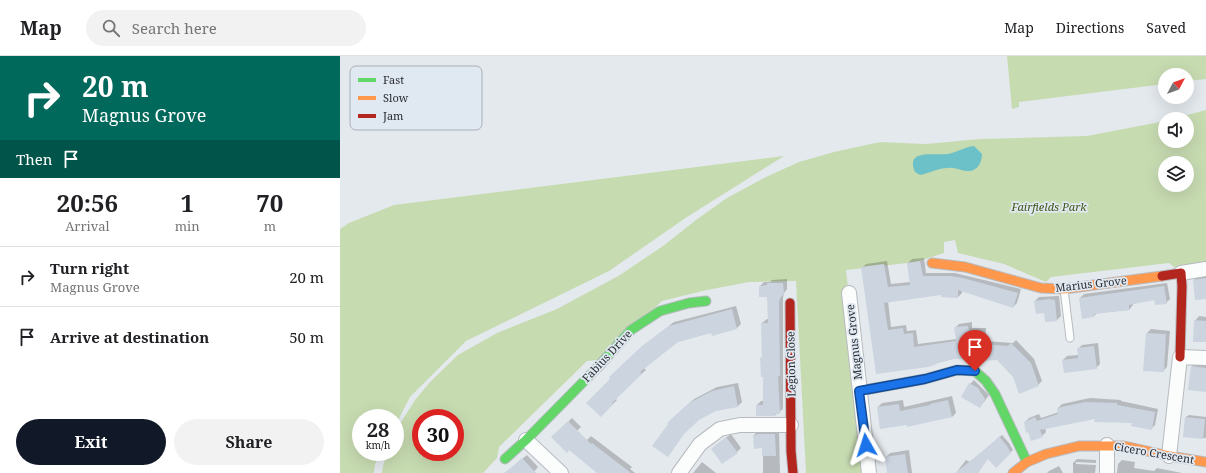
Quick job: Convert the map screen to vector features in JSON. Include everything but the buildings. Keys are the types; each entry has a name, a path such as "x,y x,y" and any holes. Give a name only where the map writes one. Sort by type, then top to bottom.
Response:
{"street":[{"name":"Marius Grove","path":"932,264 965,267 1040,288 1064,289 1206,269"},
{"path":"1169,456 1180,356 1181,273"},
{"name":"Magnus Grove","path":"849,293 869,473"},
{"name":"Fabius Drive","path":"505,459 526,440 598,367 630,330 660,311 690,303 706,301"},
{"name":"Legion Close","path":"790,303 793,473"},
{"path":"1180,356 1206,358"},
{"name":"Magnus Grove","path":"859,391 925,379 957,370 975,371 986,381 995,394 1028,462"},
{"path":"679,473 700,444 720,429 740,426 791,425"},
{"path":"526,440 561,473"},
{"path":"1107,445 1107,473"},
{"name":"Cicero Crescent","path":"1013,473 1028,462 1046,454 1079,446 1124,446 1206,462"}],"lane":[{"path":"1064,289 1070,338"}],"green space":[{"path":"1007,56 1206,56 1206,79 1194,80 1194,68 1158,68 1158,85 1019,102 1019,107 1012,109"},
{"name":"Fairfields Park","path":"1206,110 1206,262 1174,267 1169,263 1051,277 1046,282 1004,264 958,253 955,240 944,242 944,253 916,262 846,270 869,473 806,473 796,281 749,282 662,301 598,360 587,361 499,447 497,458 483,473 382,473 385,461 404,461 404,417 415,400 430,382 458,355 497,333 557,309 620,275 663,246 727,198 766,177 799,162 834,152 880,142 926,144 980,139 1087,136 1158,122 1158,148 1194,148 1194,113"},
{"path":"784,156 687,217 609,271 466,341 410,397 404,409 352,409 352,461 376,461 374,473 340,473 340,229 349,223 394,205"}],"water":[{"path":"974,146 982,154 980,164 974,170 967,171 944,168 920,175 915,172 913,164 914,159 918,156 950,153"}],"traffic: fast":[{"path":"505,459 526,440 598,367 631,330 660,311 689,303 706,301"},
{"path":"859,391 925,379 957,370 975,371 986,381 995,394 1027,462"}],"traffic: slow":[{"path":"932,263 965,267 1041,288 1064,289 1162,276"},
{"path":"1013,473 1027,462 1046,454 1079,446 1124,446 1206,462"}],"traffic: jam":[{"path":"1162,276 1181,273 1180,357"},
{"path":"790,303 791,451 793,473"}],"route":[{"path":"866,445 859,391 925,379 957,370 975,371"}]}
